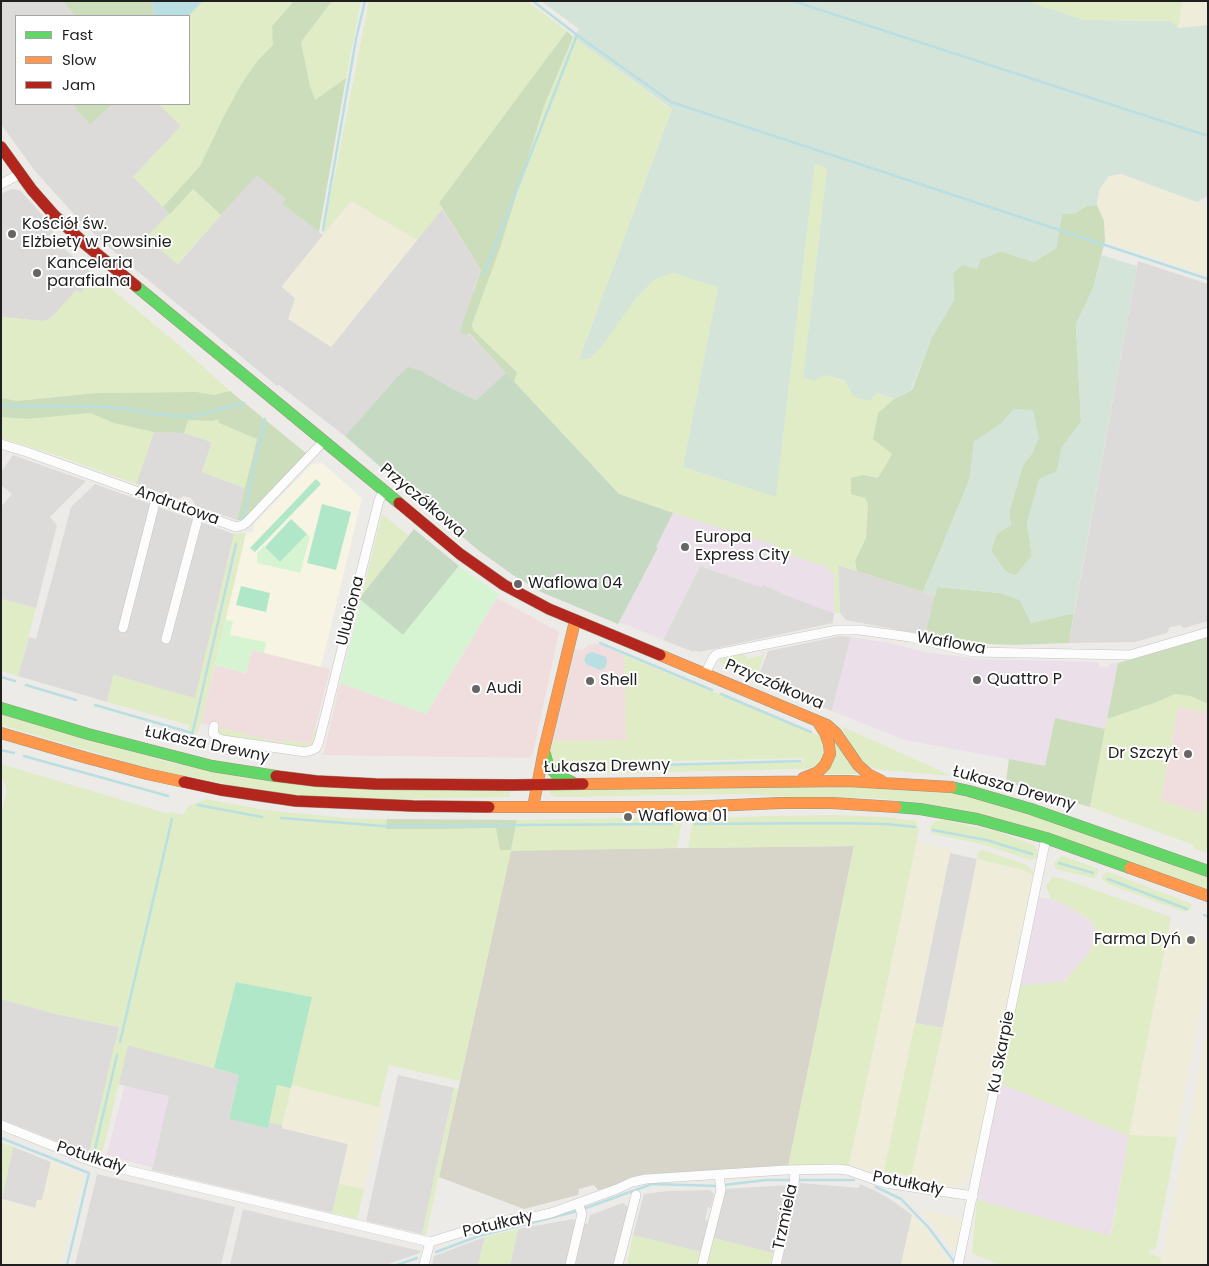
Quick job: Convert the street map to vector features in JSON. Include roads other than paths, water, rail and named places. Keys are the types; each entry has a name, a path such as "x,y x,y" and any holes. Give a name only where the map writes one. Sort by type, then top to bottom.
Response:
{"main road":[{"name":"Przyczółkowa","path":"1,147 20,174 54,215 85,244 384,491 493,578 549,610 827,725 836,733 858,765 868,774 884,782"},
{"path":"533,807 544,750 575,621"},
{"name":"Łukasza Drewny","path":"1,708 88,734 212,766 316,781 376,784 796,781 884,782 946,786 969,791 1068,822 1208,871"},
{"path":"796,781 818,772 825,765 830,754 825,733 817,720"},
{"path":"1,733 147,774 213,788 328,804 688,807 832,802 920,809 977,820 1046,838 1208,896"},
{"path":"544,750 545,758 553,771 558,776 574,784"}],"street":[{"path":"1,184 20,174"},
{"name":"Andrutowa","path":"1,444 236,527 244,525 324,441"},
{"name":"Ulubiona","path":"214,726 213,733 216,738 224,740 304,752 316,748 379,500 384,491"},
{"path":"123,628 156,498"},
{"path":"166,638 199,514"},
{"name":"Waflowa","path":"705,674 712,658 717,654 837,630 860,630 910,637 973,652 1130,655 1208,632"},
{"name":"Ku Skarpie","path":"958,1265 1046,838"},
{"name":"Potułkały","path":"1,1125 101,1164 430,1242 498,1221 580,1207 632,1182 646,1179 720,1182 794,1177 837,1169 847,1170 885,1182 973,1196"},
{"name":"Trzmiela","path":"776,1265 794,1177"},
{"path":"702,1265 720,1182"},
{"path":"618,1265 636,1194"},
{"path":"570,1265 580,1207"},
{"path":"424,1265 430,1242"}],"water":[{"path":"152,1 203,1 189,15 154,15"},
{"path":"592,652 606,657 605,668 600,670 586,664 584,659 587,654"}],"waterway":[{"path":"323,230 356,39 365,1"},
{"path":"533,1 671,102 1208,279"},
{"path":"793,1 1208,136"},
{"path":"484,274 577,35"},
{"path":"1,406 107,407 175,416 194,416 244,403"},
{"path":"242,521 265,419"},
{"path":"190,744 236,544"},
{"path":"600,643 712,690"},
{"path":"1,677 15,681"},
{"path":"26,685 76,700"},
{"path":"721,694 811,732"},
{"path":"95,705 192,733"},
{"path":"1,750 14,753"},
{"path":"24,756 168,796"},
{"path":"627,766 800,761"},
{"path":"198,805 262,817"},
{"path":"281,818 383,826 672,824"},
{"path":"120,1042 172,819"},
{"path":"695,824 835,823 886,824 915,827"},
{"path":"933,830 986,840 1032,854"},
{"path":"1059,863 1093,873"},
{"path":"1108,879 1187,909"},
{"path":"1204,915 1208,917"},
{"path":"94,1153 117,1055"},
{"path":"1,1138 89,1173 67,1265"},
{"path":"724,1185 766,1180 854,1180"},
{"path":"583,1209 652,1184 718,1186"},
{"path":"876,1187 901,1199 929,1228 955,1263"},
{"path":"436,1252 479,1236 578,1211"},
{"path":"397,1265 417,1258"}],"place":[{"name":"Kościół św. Elżbiety w Powsinie","path":"12,234"},
{"name":"Kancelaria parafialna","path":"37,273"},
{"name":"Europa Express City","path":"685,547"},
{"name":"Waflowa 04","path":"518,584"},
{"name":"Quattro P","path":"977,680"},
{"name":"Shell","path":"590,681"},
{"name":"Audi","path":"476,689"},
{"name":"Dr Szczyt","path":"1188,754"},
{"name":"Waflowa 01","path":"628,817"},
{"name":"Farma Dyń","path":"1191,940"}]}
